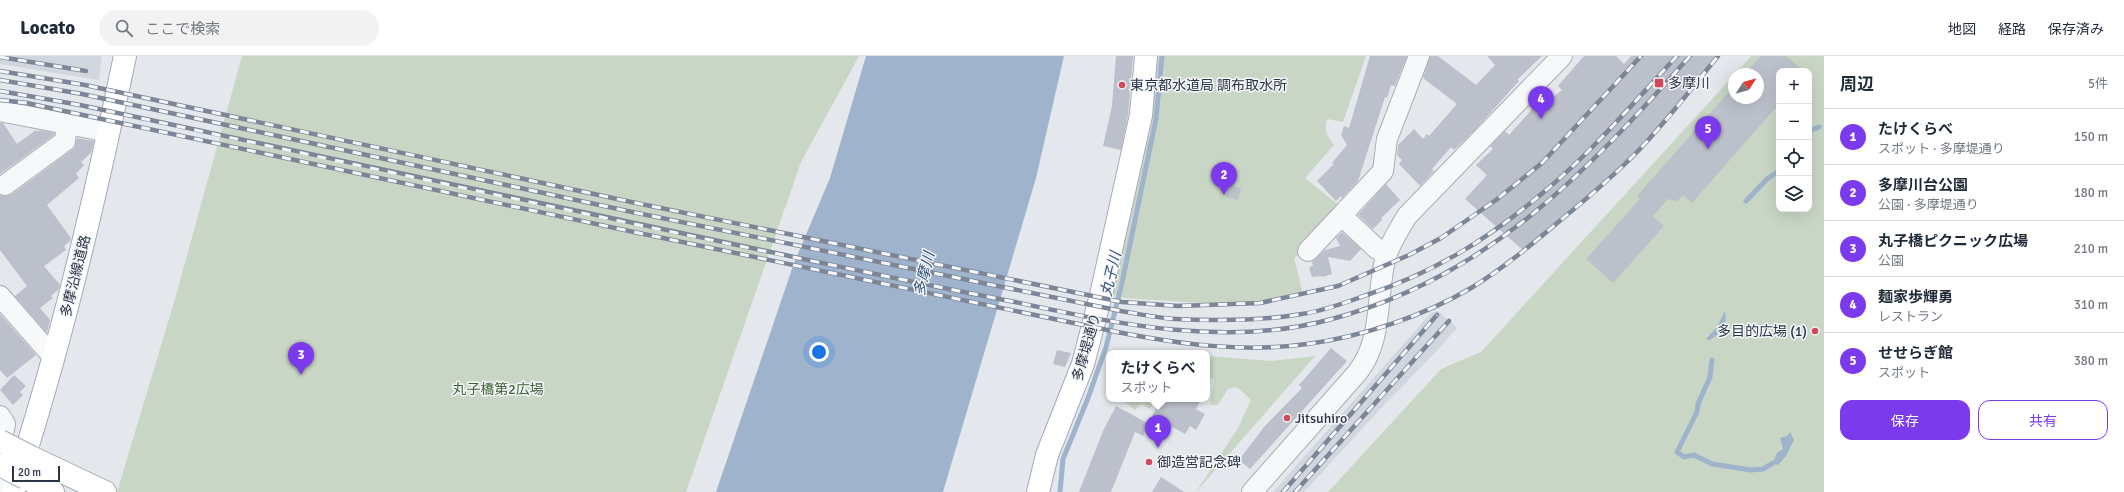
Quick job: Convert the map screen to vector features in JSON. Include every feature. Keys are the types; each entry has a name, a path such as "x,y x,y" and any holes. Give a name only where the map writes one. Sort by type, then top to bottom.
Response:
{"main road":[{"name":"多摩沿線道路","path":"17,487 54,358 99,184 125,56"},
{"name":"多摩堤通り","path":"1038,492 1047,455 1083,364 1101,295 1141,115 1146,56"},
{"path":"0,441 105,492"},
{"path":"0,465 17,487 53,492"}],"street":[{"path":"1308,251 1383,171 1387,139 1419,56"},
{"path":"1252,492 1366,360 1373,344 1388,251 1407,216 1556,58"},
{"path":"0,111 109,132"},
{"path":"5,185 64,141 67,124"},
{"path":"1342,216 1377,249 1388,251"},
{"path":"0,296 54,358"},
{"path":"0,416 5,424 0,448"},
{"path":"0,484 17,487"}],"shaded area":[{"path":"0,56 102,56 99,80 0,64"},
{"path":"1438,311 1457,328 1432,356 1385,404 1304,492 1273,492 1431,313"}],"green space":[{"name":"丸子橋第2広場","path":"242,56 859,56 801,162 686,492 117,492 175,299"},
{"path":"1146,56 1366,56 1343,122 1327,119 1327,133 1334,145 1305,178 1346,211 1294,258 1303,294 1234,305 1123,298 1101,295"},
{"path":"1751,56 1824,56 1824,492 1328,492 1441,369 1481,352 1728,82 1728,104 1764,104 1764,68 1740,68"},
{"path":"1210,356 1272,361 1315,356 1196,492 1238,428 1251,400 1237,387 1228,389 1218,405 1210,405 1214,380 1210,378"},
{"path":"1125,402 1154,402 1150,409 1141,404 1135,410"}],"water":[{"path":"866,56 1064,56 1036,178 943,492 716,492 794,263 830,178"},
{"path":"1725,311 1726,316 1723,328 1713,338 1709,340 1706,339 1717,327"},
{"path":"1790,432 1794,440 1786,456 1778,465 1773,463 1777,453 1783,449 1780,438 1787,436"}],"building":[{"name":"東京都水道局 調布取水所","path":"1116,56 1133,56 1128,116 1121,150 1103,146 1112,106"},
{"path":"1370,56 1407,56 1395,86 1391,85 1387,98 1385,97 1358,181 1342,198 1341,196 1336,201 1317,181 1334,164 1332,163 1347,145 1341,135 1344,126 1349,128"},
{"path":"1430,56 1438,56 1476,85 1495,65 1487,56 1542,56 1517,80 1519,81 1474,131 1454,150 1451,147 1432,169 1434,171 1420,186 1399,164 1402,160 1397,155 1398,145 1414,129 1423,139 1427,134 1429,136 1457,104 1423,78"},
{"path":"1584,56 1616,56 1624,64 1631,56 1720,56 1664,122 1615,172 1525,252 1465,199 1487,175 1476,165 1493,149 1490,146 1505,131 1509,135 1535,106 1538,109 1562,90 1558,86"},
{"path":"1761,56 1786,56 1800,68 1776,68 1776,107 1692,203 1683,195 1677,201 1668,199 1653,216 1664,226 1613,283 1586,259 1640,199 1637,196 1728,93 1728,104 1764,104 1764,68 1750,68"},
{"path":"0,123 3,123 17,144 36,130 38,132 40,130 54,133 54,135 0,174"},
{"path":"77,138 94,141 91,153 81,162 84,165 76,174 79,178 47,205 71,238 70,241 64,246 66,250 44,266 60,285 58,290 51,296 53,298 40,308 50,320 47,333 15,296 27,286 0,250 0,195 6,196 12,194 72,150 75,147"},
{"path":"1386,184 1400,200 1381,218 1382,220 1373,229 1358,215"},
{"path":"1229,185 1241,188 1238,200 1226,197"},
{"path":"1342,232 1361,249 1350,261 1328,257 1332,274 1322,277 1312,277 1309,268 1313,265 1312,262 1325,250 1340,246 1336,238"},
{"path":"0,314 36,355 7,378 0,370"},
{"path":"1331,348 1347,361 1250,469 1239,460 1264,427 1302,388 1299,385"},
{"path":"1057,350 1071,353 1065,367 1053,364"},
{"path":"14,375 26,386 20,392 23,395 13,405 0,390"},
{"path":"1159,402 1200,402 1196,409 1205,414 1196,430 1190,426 1185,434 1152,416"},
{"path":"1116,406 1149,424 1143,436 1135,432 1111,492 1079,492 1103,431"},
{"path":"1161,477 1184,492 1152,492"}],"waterway":[{"name":"丸子川","path":"1060,492 1063,459 1088,398 1106,347 1122,283 1156,119 1162,56"},
{"path":"1812,130 1819,127"},
{"path":"1746,201 1767,179 1776,173"},
{"path":"1712,360 1710,377 1698,404 1697,412 1677,452 1684,457 1694,455 1712,464 1751,470 1763,469 1773,463"}],"railway":[{"path":"0,71 85,85 636,203 1122,302 1178,306 1260,303 1338,286 1409,255 1441,238 1496,200 1542,163 1641,56"},
{"path":"0,80 82,94 632,212 1121,311 1168,318 1223,320 1271,318 1309,313 1324,309 1387,288 1436,266 1459,253 1502,225 1563,176 1613,126 1677,56"},
{"path":"0,91 80,105 640,225 1093,318 1173,330 1253,332 1292,327 1332,319 1388,300 1439,277 1486,248 1530,216 1572,180 1612,141 1690,56"},
{"path":"0,100 27,103 629,231 1117,332 1212,346 1259,348 1283,347 1328,341 1370,331 1433,308 1471,288 1504,266 1536,241 1619,170 1659,128 1718,56"},
{"path":"0,57 86,71"},
{"path":"1283,492 1437,315"},
{"path":"1295,492 1449,321"}],"place":[{"name":"多摩川","path":"1659,83"},
{"name":"東京都水道局 調布取水所","path":"1122,85"},
{"name":"麺家歩輝勇","path":"1541,119"},
{"name":"せせらぎ館","path":"1708,149"},
{"name":"多摩川台公園","path":"1224,195"},
{"name":"多目的広場 (1)","path":"1815,331"},
{"name":"丸子橋ピクニック広場","path":"301,375"},
{"name":"Jitsuhiro","path":"1287,418"},
{"name":"たけくらべ","path":"1158,448"},
{"name":"御造営記念碑","path":"1149,462"}]}
